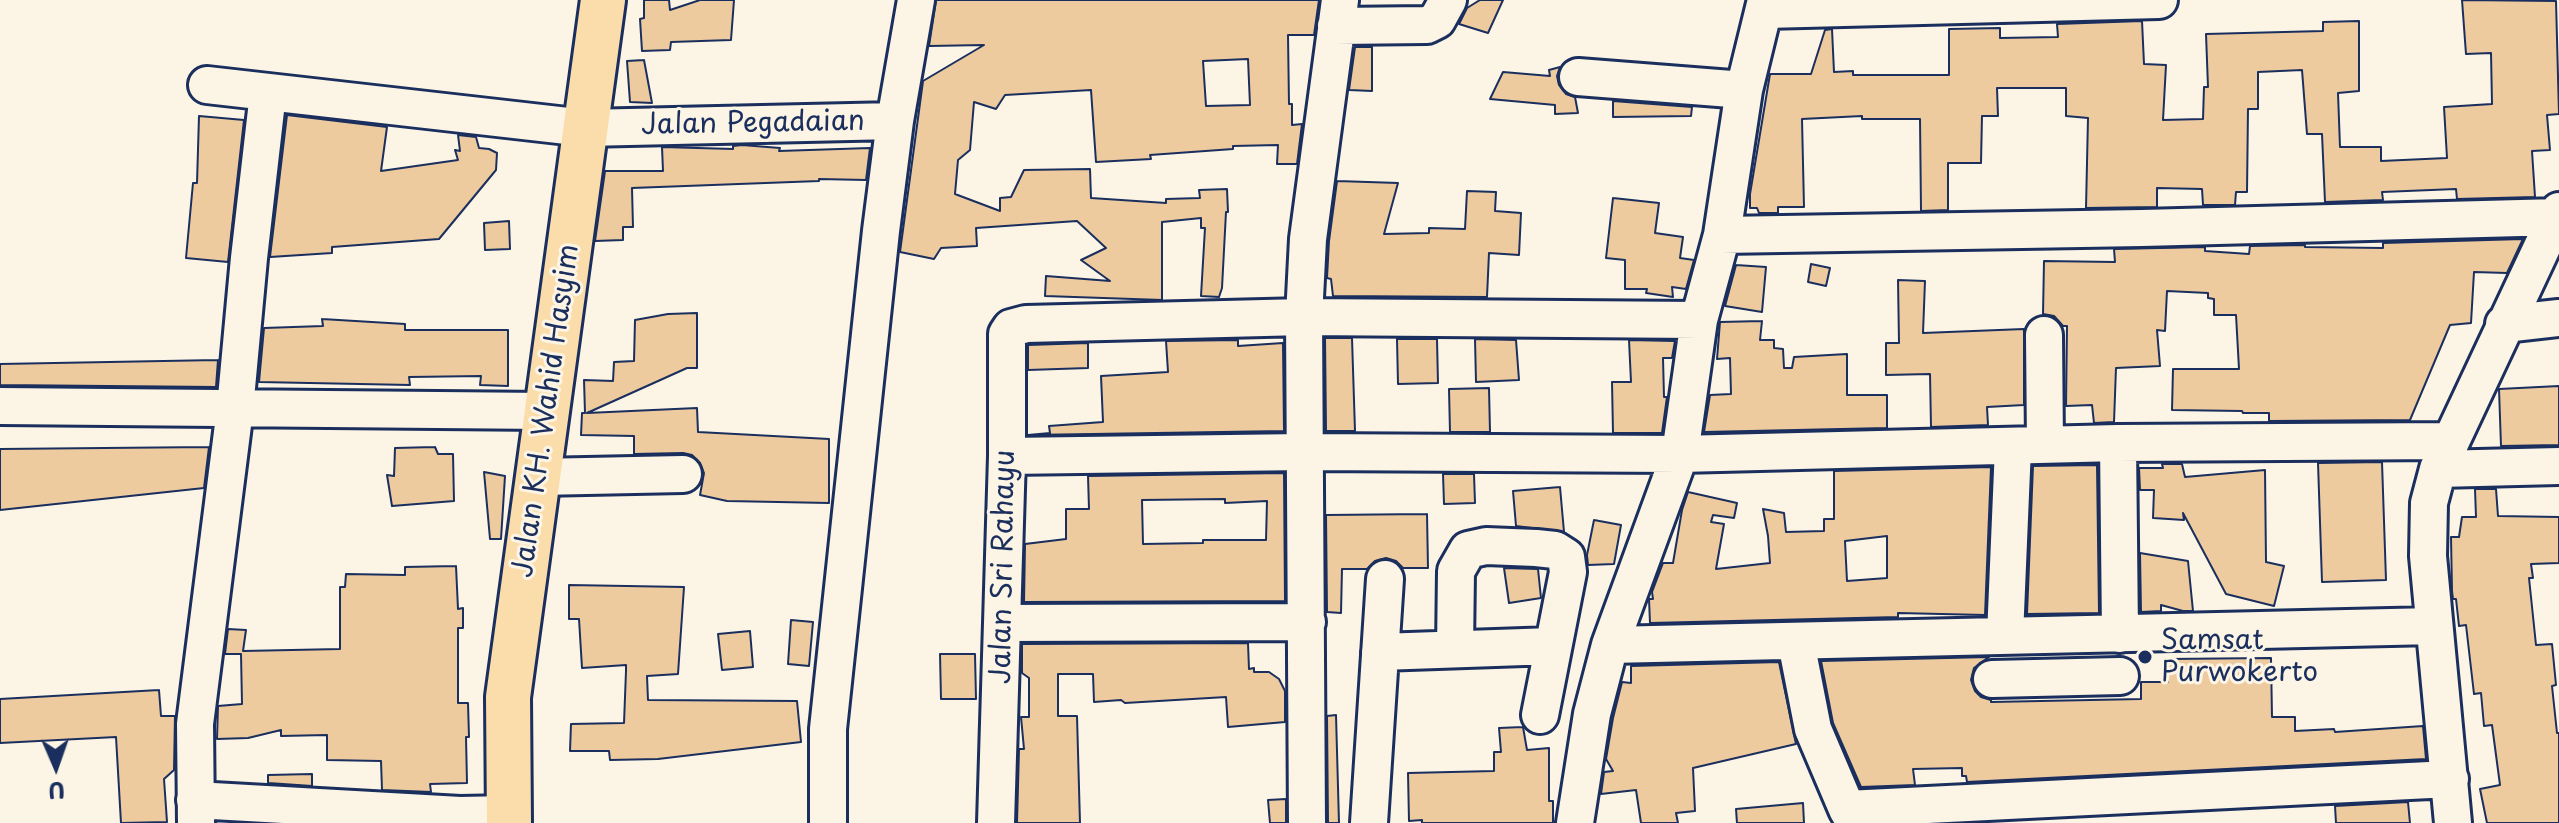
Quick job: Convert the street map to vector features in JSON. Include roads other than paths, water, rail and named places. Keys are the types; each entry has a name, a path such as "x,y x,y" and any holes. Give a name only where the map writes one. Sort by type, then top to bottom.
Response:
{"main road":[{"name":"Jalan KH. Wahid Hasyim","path":"509,818 508,697 603,0"}],"street":[{"name":"Jalan Pegadaian","path":"207,85 585,128 895,121 916,0"},
{"path":"1307,823 1304,317 1308,239 1338,13 1427,25 1437,20 1448,0"},
{"path":"1575,823 1592,714 1610,645 1680,454 1699,320 1722,235 1744,90 1766,5 2159,0"},
{"path":"1578,77 1744,90"},
{"path":"268,93 235,409 195,724 196,811 509,818"},
{"path":"828,823 828,729 895,121"},
{"path":"1722,235 2558,215 2444,455 2429,503 2427,530 2434,626 2453,823"},
{"path":"1304,317 1699,320"},
{"name":"Jalan Sri Rahayu","path":"996,823 1007,456 1007,334 1015,326 1026,324 1304,317"},
{"path":"2504,324 2559,318"},
{"path":"2034,677 2020,636 2029,446 2044,335"},
{"path":"0,406 547,411"},
{"path":"1007,456 1304,452 1680,454 2118,443 2444,455 2559,466"},
{"path":"2118,443 2120,634"},
{"path":"538,477 683,474"},
{"path":"1455,649 1456,571 1468,550 1486,546 1555,550 1566,557 1568,572 1540,715"},
{"path":"1369,823 1385,579"},
{"path":"1003,623 1307,622"},
{"path":"1610,645 2434,626"},
{"path":"1796,642 1813,729 1851,816 2450,779"},
{"path":"1380,652 1553,646"},
{"path":"1992,679 2120,676"}],"place":[{"name":"Samsat Purwokerto","path":"2145,657"}]}
